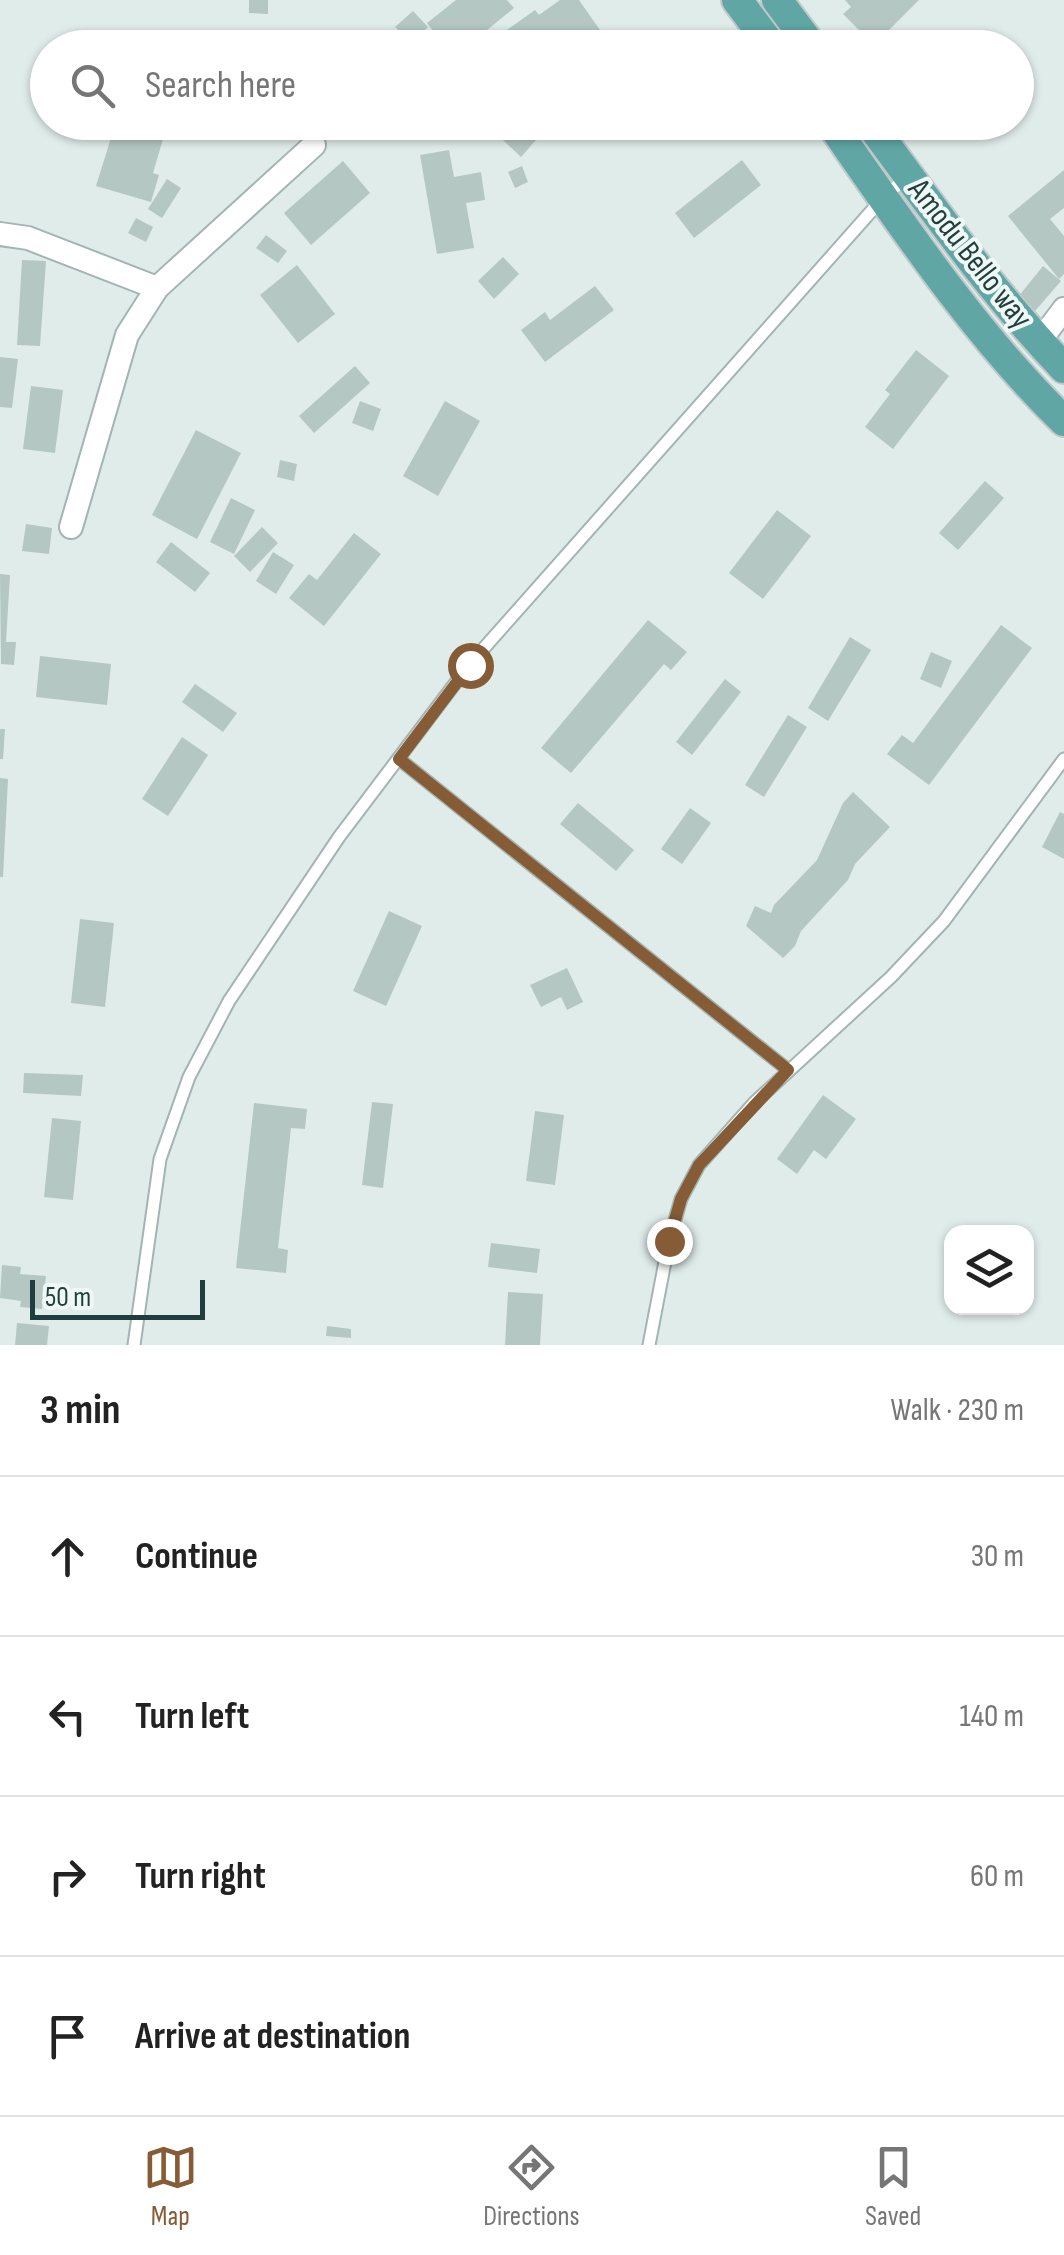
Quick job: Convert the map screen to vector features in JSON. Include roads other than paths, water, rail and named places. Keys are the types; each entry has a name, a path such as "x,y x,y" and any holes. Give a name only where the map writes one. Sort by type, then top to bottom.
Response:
{"main road":[{"path":"737,0 760,30"},
{"path":"777,0 799,30"},
{"name":"Amodu Bello way","path":"843,140 988,336 1064,421"},
{"name":"Amodu Bello way","path":"882,140 1038,342 1064,368"}],"street":[{"path":"72,527 127,335 157,288 314,146"},
{"path":"0,234 28,238 157,288"},
{"path":"1038,342 1064,309"}],"lane":[{"path":"134,1345 160,1160 189,1077 229,1002 339,837 470,665 883,198 908,176"},
{"path":"649,1345 669,1241 681,1199 699,1165 788,1070 891,978 944,921 1064,758"},
{"path":"399,759 788,1070"}]}
